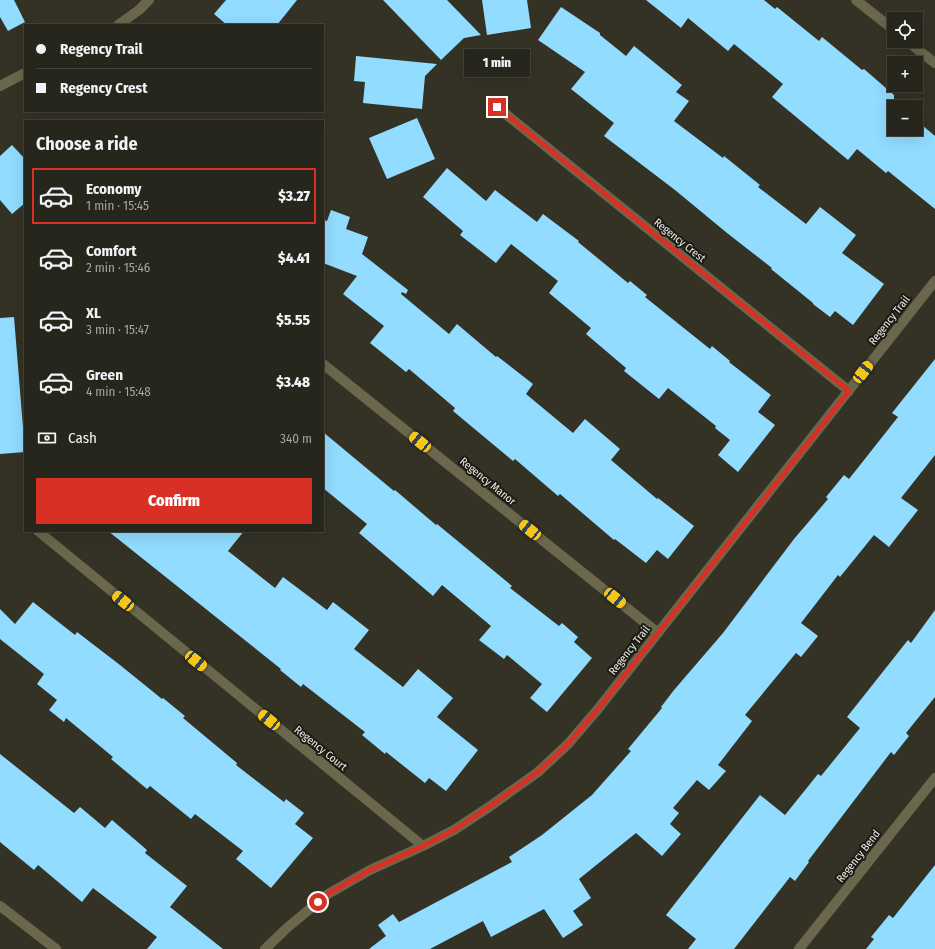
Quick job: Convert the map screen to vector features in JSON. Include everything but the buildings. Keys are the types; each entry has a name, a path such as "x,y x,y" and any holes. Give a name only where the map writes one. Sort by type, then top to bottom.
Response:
{"street":[{"path":"119,24 139,10 149,0"},
{"path":"856,0 887,24"},
{"path":"916,48 935,63"},
{"path":"0,86 24,74"},
{"name":"Regency Crest","path":"497,107 849,391"},
{"name":"Regency Trail","path":"265,949 288,927 328,894 370,870 454,830 538,772 568,744 598,709 935,281"},
{"name":"Regency Manor","path":"324,365 658,633"},
{"name":"Regency Court","path":"39,532 423,846"},
{"name":"Regency Bend","path":"799,949 935,778"},
{"path":"0,906 56,949"}],"route":[{"path":"318,902 328,894 370,870 454,830 538,772 568,744 598,709 849,391 497,107"}]}
